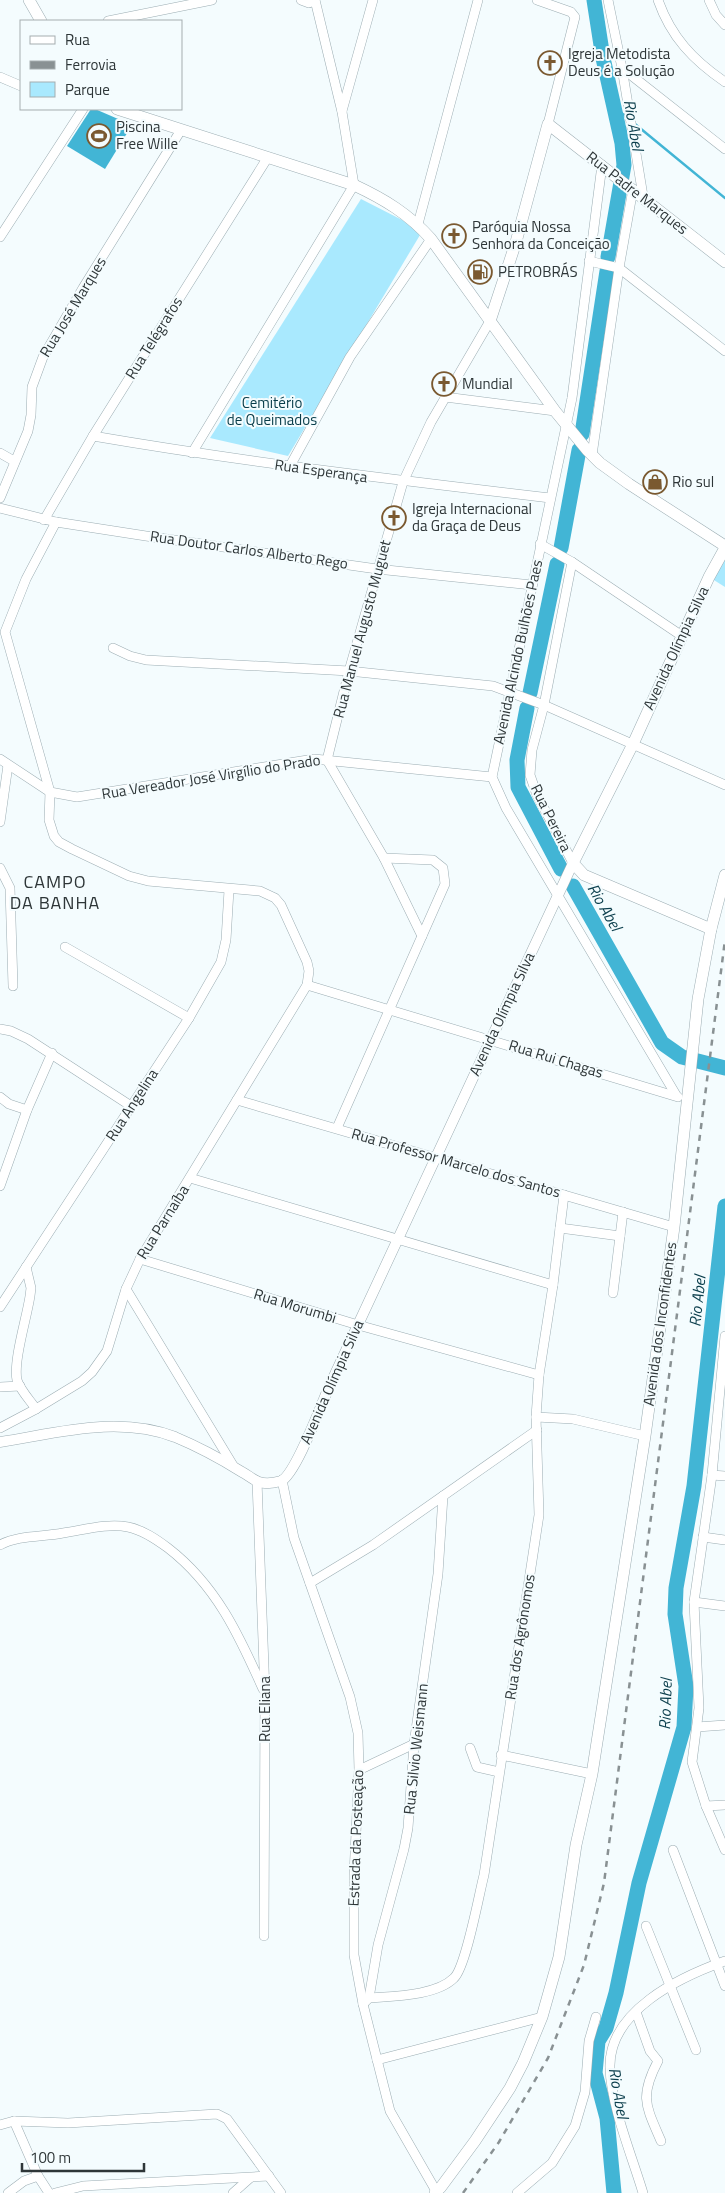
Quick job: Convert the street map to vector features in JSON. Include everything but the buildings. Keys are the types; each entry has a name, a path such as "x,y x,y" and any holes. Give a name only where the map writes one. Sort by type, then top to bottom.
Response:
{"main road":[{"path":"29,0 40,20"},
{"path":"120,110 354,185 384,200 418,224 431,239 569,430 590,452 629,484 725,547"},
{"name":"Rua Padre Marques","path":"548,124 643,196 725,262"},
{"name":"Rua Manuel Augusto Muguet","path":"490,321 516,242 548,124"},
{"name":"Avenida Olímpia Silva","path":"571,867 633,744 725,547"},
{"name":"Rua Pereira","path":"571,867 585,876 711,929"},
{"name":"Avenida dos Inconfidentes","path":"436,2192 475,2141 510,2088 533,2042 559,1957 576,1845 592,1774 645,1436 674,1227 698,999 711,929 725,875"}],"street":[{"path":"113,20 212,0"},
{"path":"192,453 354,185 342,112 315,0 309,3 301,0"},
{"path":"342,112 373,0"},
{"path":"418,224 478,0"},
{"name":"Rua Manuel Augusto Muguet","path":"536,0 573,13 575,17 548,124"},
{"path":"608,0 622,68 643,196"},
{"path":"658,0 672,32 684,48 725,82"},
{"path":"709,0 716,15 725,25"},
{"path":"622,68 725,149"},
{"path":"332,71 340,76 352,76"},
{"path":"0,77 20,86"},
{"path":"0,237 81,110"},
{"name":"Rua José Marques","path":"0,498 30,422 32,387 43,357 83,288 181,130"},
{"name":"Rua Telégrafos","path":"44,520 92,436 268,157"},
{"name":"Avenida Alcindo Bulhões Paes","path":"492,777 532,585 544,546 550,498 569,430 604,167"},
{"path":"590,452 617,267 632,188"},
{"path":"290,466 350,357 431,239"},
{"path":"593,261 617,267 725,351"},
{"name":"Rua Manuel Augusto Muguet","path":"327,760 349,671 402,482 416,451 445,397 490,321"},
{"path":"445,397 555,411"},
{"name":"Rua Esperança","path":"92,436 192,453 402,482 550,498"},
{"path":"0,453 14,461"},
{"name":"Rua Doutor Carlos Alberto Rego","path":"0,508 56,522 377,569 532,585"},
{"path":"56,522 26,578 2,630 50,792 51,829 56,839 65,846 129,876 148,881 229,890 260,891 275,898 281,905 307,962 309,971 307,986"},
{"path":"544,546 570,560 682,636"},
{"name":"Rua Pereira","path":"570,560 532,750 530,775 537,795 571,867"},
{"path":"114,648 130,656 146,660 349,671 493,686 541,704 725,784"},
{"path":"0,759 50,792"},
{"path":"327,760 384,858 422,936"},
{"name":"Rua Vereador José Virgílio do Prado","path":"50,792 69,796 94,795 302,761 327,760 492,777"},
{"path":"0,822 8,765"},
{"path":"492,777 506,808 560,890 676,1096"},
{"path":"337,1128 445,884 443,868 433,860 384,858"},
{"name":"Avenida Olímpia Silva","path":"282,1480 293,1468 397,1239 571,867"},
{"path":"0,868 10,888 13,986"},
{"name":"Rua Angelina","path":"0,1306 189,1018 224,956 229,890"},
{"path":"65,947 189,1018"},
{"name":"Rua Rui Chagas","path":"307,986 676,1096 688,1104"},
{"name":"Rua Parnaíba","path":"0,1428 82,1381 100,1362 112,1340 126,1289 140,1258 307,986"},
{"path":"0,1029 19,1034 52,1053 131,1106"},
{"path":"0,1186 27,1110 52,1053"},
{"path":"0,1097 9,1104 27,1110"},
{"name":"Rua Professor Marcelo dos Santos","path":"237,1100 674,1227"},
{"path":"190,1178 553,1285"},
{"name":"Rua dos Agrônomos","path":"366,2001 421,1993 449,1982 459,1972 473,1922 484,1875 538,1515 536,1417 539,1375 564,1195"},
{"path":"613,1293 623,1212"},
{"path":"560,1228 620,1236"},
{"name":"Rua Morumbi","path":"140,1258 358,1325 539,1375"},
{"path":"26,1267 31,1288 17,1366 20,1386 36,1409"},
{"path":"126,1289 234,1467"},
{"path":"725,1336 721,1411 694,1602 695,1649 699,1691 697,1727 692,1762 706,1806 725,1850"},
{"path":"0,1387 20,1386"},
{"path":"536,1417 573,1419 645,1436"},
{"path":"0,1442 105,1426 137,1427 156,1431 181,1440 257,1481 268,1483 282,1480"},
{"path":"310,1583 373,1545 536,1430"},
{"path":"712,1474 725,1476"},
{"name":"Estrada da Posteação","path":"282,1480 294,1538 350,1697 358,1732 359,1770 354,1875 354,1955 366,2001 376,2060 390,2111 436,2192"},
{"name":"Rua Eliana","path":"257,1481 265,1694 264,1936"},
{"name":"Rua Silvio Weismann","path":"366,2001 378,1945 408,1828 414,1744 438,1574 443,1496"},
{"path":"0,1546 17,1540 100,1527 127,1527 146,1534 178,1556 211,1590 233,1623 265,1694"},
{"path":"703,1537 725,1540"},
{"path":"694,1602 725,1606"},
{"path":"697,1727 725,1725"},
{"path":"359,1770 414,1744"},
{"path":"470,1748 477,1767 499,1772"},
{"path":"501,1755 592,1774"},
{"path":"706,1806 725,1805"},
{"path":"673,1850 721,1962 725,1986"},
{"path":"646,1926 696,2050"},
{"path":"643,2193 616,2101 610,2070 613,2049 626,2024 658,1992 721,1962"},
{"path":"636,2012 650,2051 658,2061 648,2080 646,2091 647,2104 661,2141"},
{"path":"376,2060 542,2017"},
{"path":"517,2193 552,2163 575,2126 585,2092 589,2041 596,2017"},
{"path":"0,2125 14,2121 68,2123 217,2114 227,2119 282,2193"},
{"path":"14,2121 38,2176 49,2193"},
{"path":"8,2193 24,2181 38,2176"},
{"path":"55,2193 83,2186 269,2176"},
{"path":"233,2193 250,2178"}],"green space":[{"name":"Cemitério de Queimados","path":"361,199 410,224 420,235 288,456 210,438"},
{"path":"725,548 725,587 709,577"}],"shaded area":[{"name":"Piscina Free Wille","path":"90,110 97,110 132,125 105,169 67,146"}],"waterway":[{"name":"Rio Abel","path":"594,0 603,58 622,143 624,165 608,257"},
{"path":"614,106 627,118"},
{"path":"635,124 725,198"},
{"name":"Rio Abel","path":"582,434 607,271"},
{"name":"Rio Abel","path":"561,548 579,450"},
{"name":"Rio Abel","path":"530,693 557,564"},
{"name":"Rio Abel","path":"527,708 517,760 518,787 561,869"},
{"name":"Rio Abel","path":"573,886 662,1043 682,1057 725,1068"},
{"name":"Rio Abel","path":"614,2193 607,2118 595,2073 598,2041 606,2028 616,1993 639,1883 684,1727 686,1686 675,1614 676,1588 694,1486 725,1206"}],"railway":[{"path":"463,2193 499,2142 548,2058 584,1965 604,1883 725,940"}],"place":[{"name":"Igreja Metodista Deus é a Solução","path":"550,63"},
{"name":"Piscina Free Wille","path":"99,136"},
{"name":"Paróquia Nossa Senhora da Conceição","path":"454,236"},
{"name":"PETROBRÁS","path":"480,272"},
{"name":"Mundial","path":"444,384"},
{"name":"Rio sul","path":"655,482"},
{"name":"Igreja Internacional da Graça de Deus","path":"394,518"}],"district":[{"name":"CAMPO DA BANHA","path":"55,892"}]}
